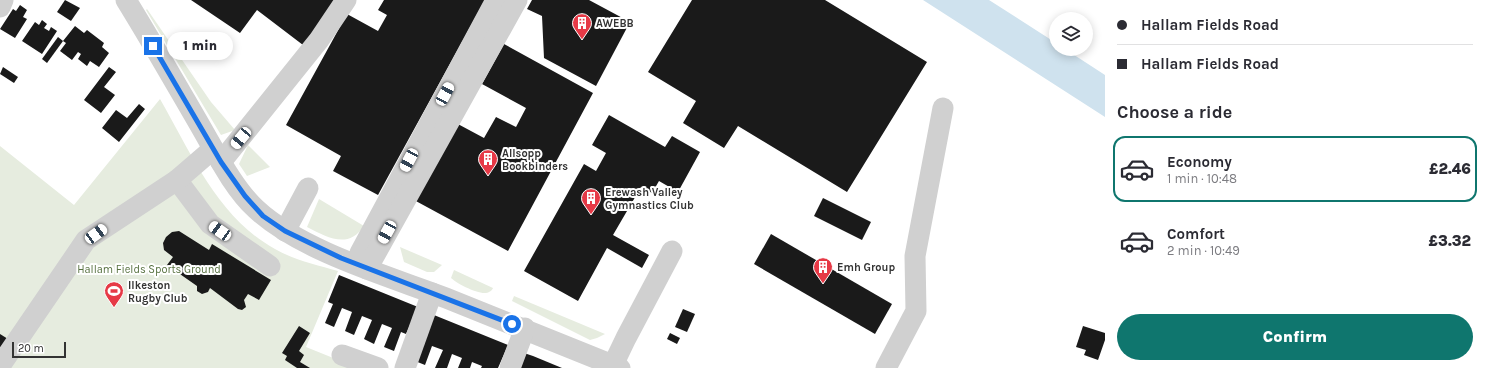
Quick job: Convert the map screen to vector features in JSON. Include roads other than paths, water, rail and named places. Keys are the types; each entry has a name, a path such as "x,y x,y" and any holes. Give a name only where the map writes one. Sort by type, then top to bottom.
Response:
{"street":[{"path":"0,7 3,0"},
{"path":"126,0 217,155 255,208 285,231 316,247 360,266 525,328 617,367 626,338 672,251"},
{"path":"0,366 86,240 115,219 217,155 319,40 346,0"},
{"path":"360,266 496,0"},
{"path":"360,266 517,0"},
{"path":"886,368 916,311 915,256 943,108"},
{"path":"178,180 210,224 270,266"},
{"path":"285,231 308,188"},
{"path":"405,368 432,293"},
{"path":"510,368 525,328"},
{"path":"342,355 378,368"}],"water":[{"path":"923,0 989,0 1049,39 1049,56 1076,56 1105,75 1105,117"}],"place":[{"name":"AWEBB","path":"582,40"},
{"name":"Allsopp Bookbinders","path":"488,176"},
{"name":"Erewash Valley Gymnastics Club","path":"591,215"},
{"name":"Emh Group","path":"823,284"},
{"name":"Ilkeston Rugby Club","path":"114,308"}],"park label":[{"name":"Hallam Fields Sports Ground","path":"149,269"}]}
